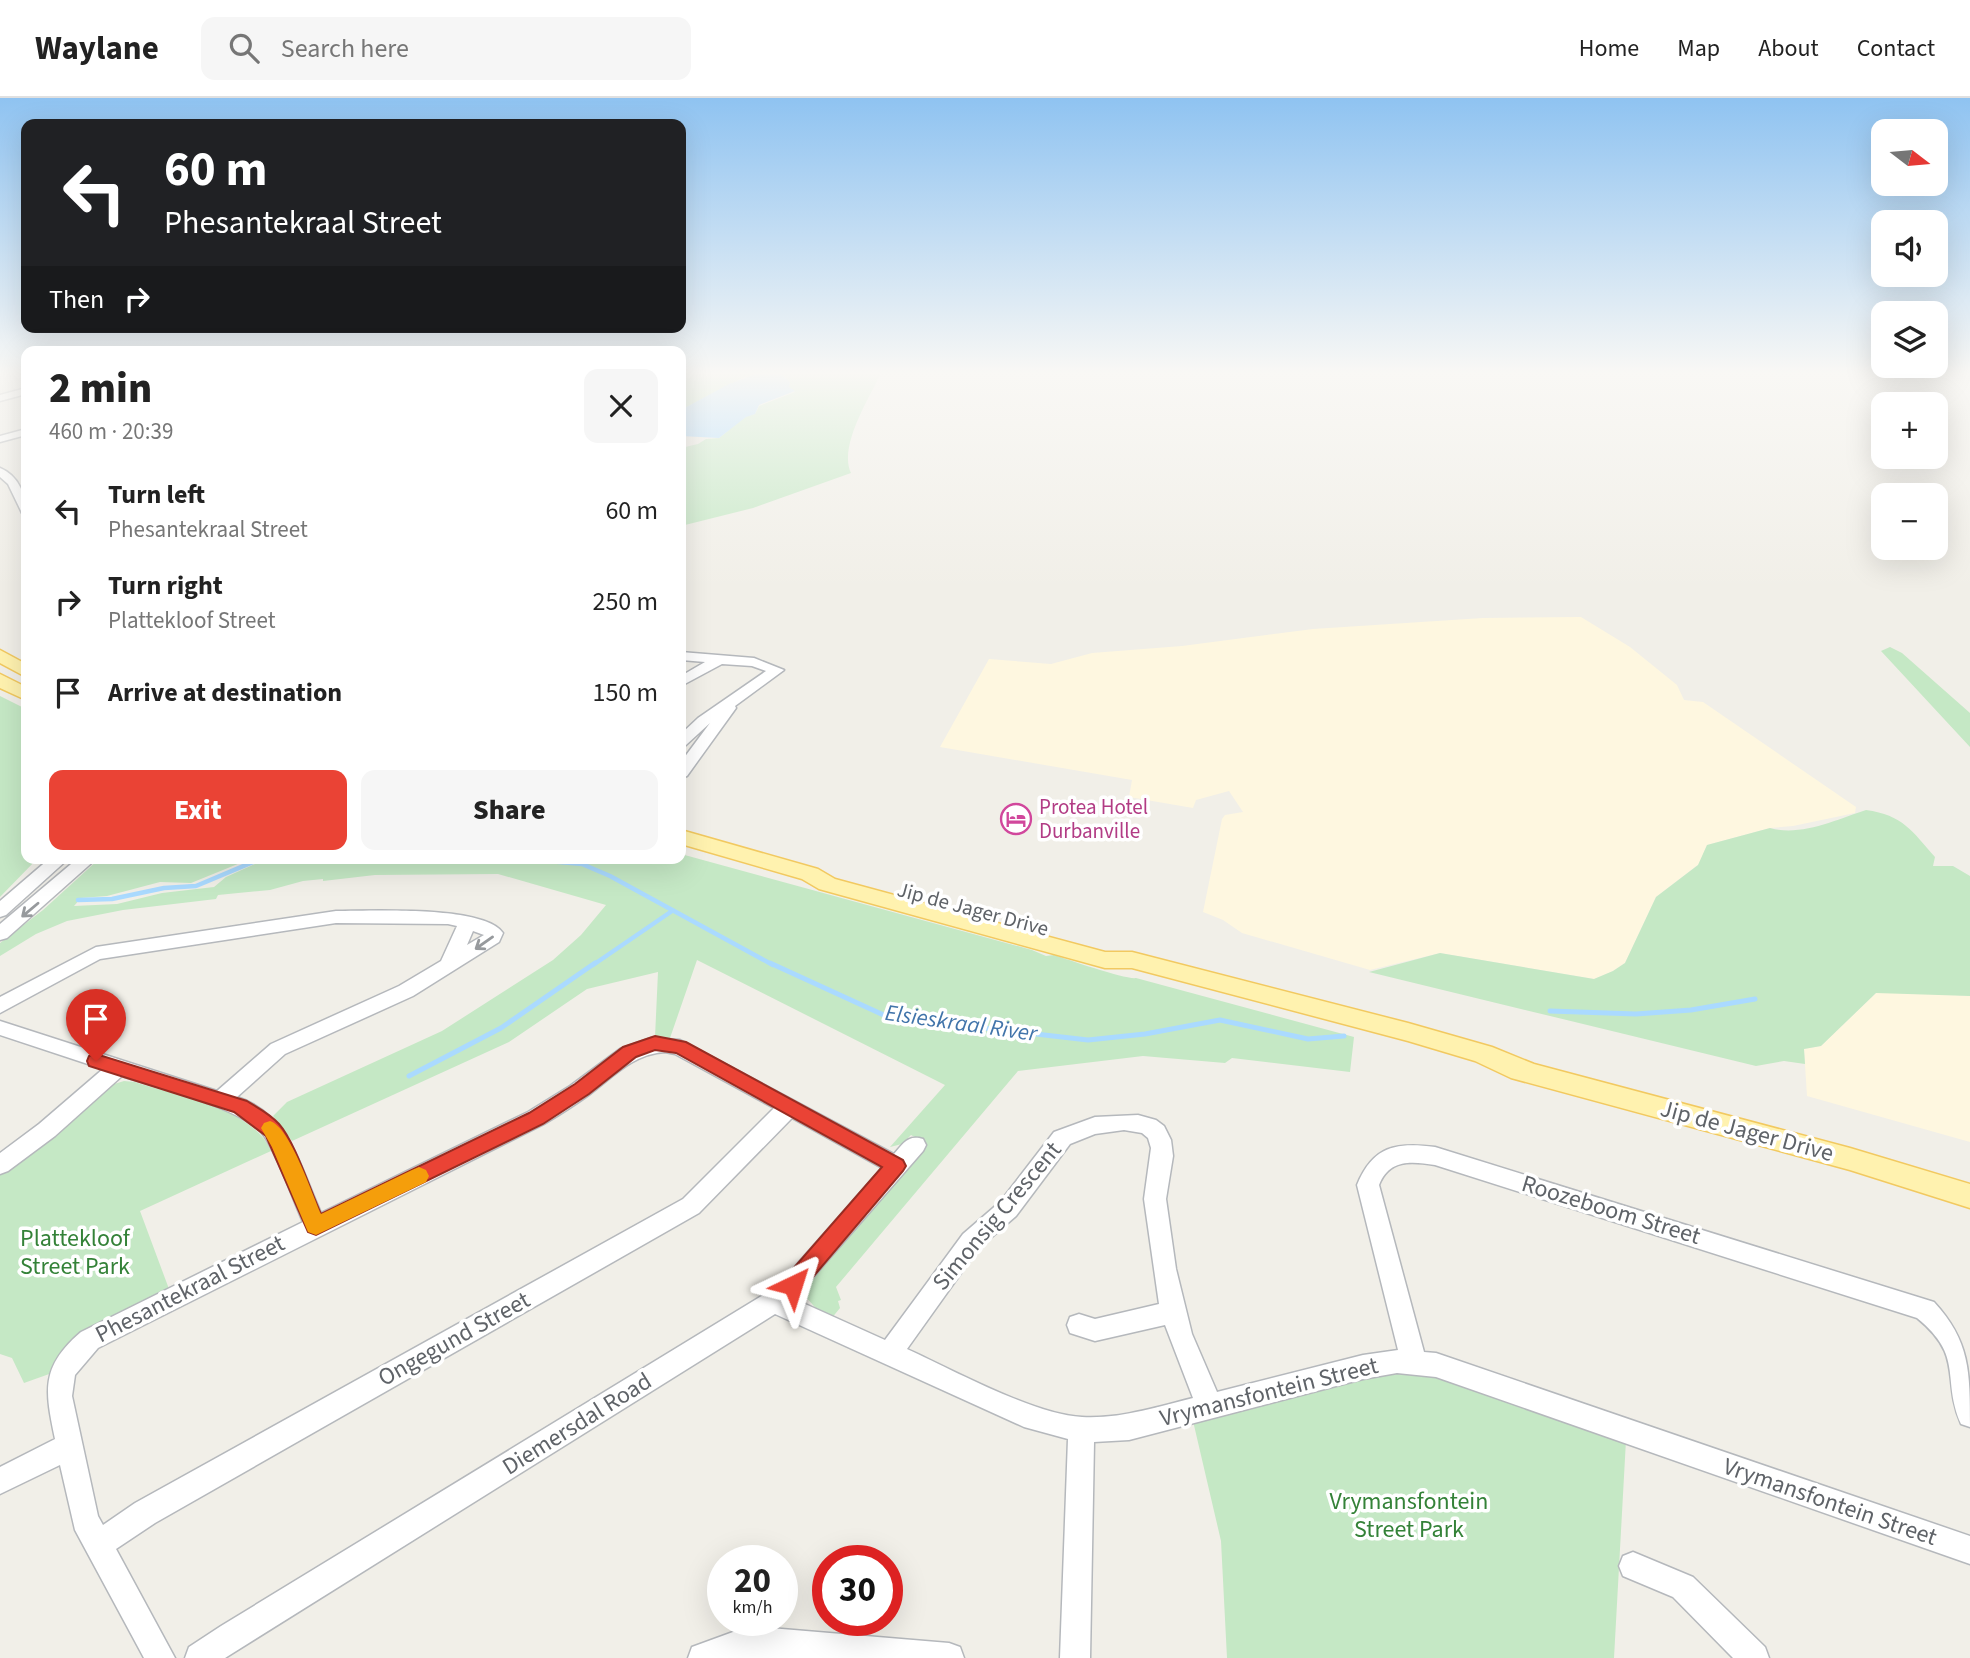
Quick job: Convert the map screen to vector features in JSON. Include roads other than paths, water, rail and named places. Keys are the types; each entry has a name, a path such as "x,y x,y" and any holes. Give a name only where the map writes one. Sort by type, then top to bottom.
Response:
{"main road":[{"path":"0,655 21,669"},
{"path":"0,680 21,691"},
{"name":"Jip de Jager Drive","path":"686,838 810,874 827,884 1077,953 1105,960 1132,960 1343,1016 1405,1040 1850,1159 1970,1196"}],"street":[{"path":"0,471 13,483 21,500"},
{"path":"13,483 21,480"},
{"path":"686,656 754,662 778,670 703,721 686,737"},
{"path":"686,679 720,659"},
{"path":"686,766 738,698"},
{"path":"0,911 54,864"},
{"path":"0,934 82,864"},
{"path":"0,1006 84,958 105,952 344,916 439,917 468,922 488,929 494,936 405,991 278,1049 221,1100"},
{"path":"448,966 468,922"},
{"path":"0,1028 221,1100 253,1113 274,1131 316,1226"},
{"name":"Phesantekraal Street","path":"160,1658 85,1520 58,1387 65,1367 86,1342 107,1328 536,1118 640,1046 655,1043 680,1047 896,1166"},
{"path":"0,1165 47,1130 118,1068"},
{"name":"Ongegund Street","path":"98,1544 145,1513 691,1206 788,1108"},
{"name":"Simonsig Crescent","path":"890,1354 971,1241 1009,1209 1070,1131 1091,1125 1142,1123 1158,1133 1162,1165 1155,1200 1173,1312 1209,1405"},
{"name":"Diemersdal Road","path":"201,1658 231,1636 774,1302 793,1285 915,1145"},
{"name":"Roozeboom Street","path":"1414,1362 1368,1185 1377,1165 1387,1158 1404,1154 1435,1156 1925,1310 1947,1327 1956,1340 1961,1352 1970,1416"},
{"name":"Vrymansfontein Street","path":"774,1302 1033,1418 1081,1430 1129,1427 1363,1367 1397,1361 1414,1362 1456,1371 1970,1550"},
{"path":"1079,1325 1095,1330 1173,1312"},
{"path":"1075,1658 1081,1430"},
{"path":"0,1481 69,1446"},
{"path":"1633,1566 1667,1578 1683,1587 1751,1657"},
{"path":"703,1658 733,1647 770,1643 949,1658"}],"waterway":[{"name":"Elsieskraal River","path":"78,900 112,899 164,888 196,886 248,864"},
{"name":"Elsieskraal River","path":"582,864 610,876 773,965"},
{"path":"593,965 672,911"},
{"path":"409,1076 501,1028 595,963"},
{"name":"Elsieskraal River","path":"770,963 888,1017 1088,1040 1145,1034 1220,1020 1308,1039 1344,1036"},
{"name":"Elsieskraal River","path":"1550,1011 1636,1014 1691,1010 1755,999"}],"place":[{"name":"Protea Hotel Durbanville","path":"1016,819"}],"park label":[{"name":"Plattekloof Street Park","path":"75,1252"},
{"name":"Vrymansfontein Street Park","path":"1409,1515"}]}
